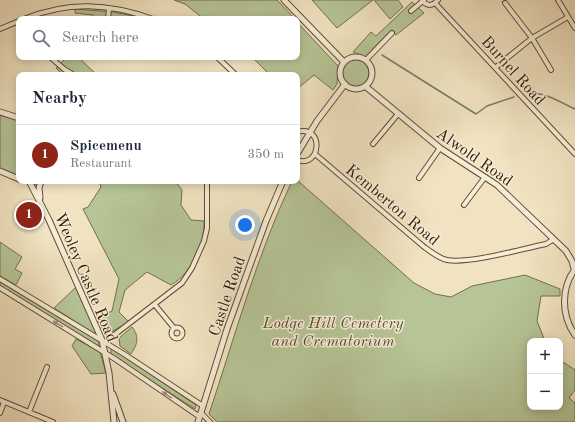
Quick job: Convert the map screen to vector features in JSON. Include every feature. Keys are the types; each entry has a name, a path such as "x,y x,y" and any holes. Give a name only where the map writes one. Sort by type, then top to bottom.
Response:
{"street":[{"path":"284,0 299,16"},
{"path":"558,0 575,28"},
{"path":"411,11 423,1"},
{"name":"Burnel Road","path":"423,1 428,5 437,2 575,154"},
{"path":"505,3 532,38 551,70"},
{"path":"32,16 58,7 93,6 109,8 141,16"},
{"path":"108,16 109,8"},
{"path":"300,17 344,62"},
{"path":"496,67 532,38 568,17"},
{"path":"0,29 14,23"},
{"path":"366,60 392,33"},
{"path":"357,57 366,60 372,70 372,76 365,86 353,88 345,84 340,76 340,71 344,62 348,59 357,57"},
{"path":"54,60 69,72"},
{"path":"220,60 233,72"},
{"path":"300,148 309,132 345,84"},
{"name":"Alwold Road","path":"365,86 440,148 485,177 514,199 566,252 572,260 575,269 567,285 565,300 567,321 575,334"},
{"path":"0,107 2,112 16,117"},
{"path":"374,144 398,114"},
{"path":"300,131 309,132 317,142 315,154 306,161 300,160"},
{"path":"419,178 440,148"},
{"name":"Kemberton Road","path":"315,154 437,257 446,260 472,259 546,244 554,239"},
{"path":"0,171 16,178"},
{"path":"464,205 485,177"},
{"name":"Weoley Castle Road","path":"32,184 104,341 114,422"},
{"name":"Weoley Castle Road","path":"40,184 40,200"},
{"path":"104,341 155,305 182,283 200,253 207,228 207,184"},
{"name":"Castle Road","path":"200,417 227,329 266,221 282,184"},
{"name":"Alwold Road","path":"566,252 575,256"},
{"path":"0,279 104,341 203,406"},
{"path":"0,288 106,353 200,417 210,422"},
{"path":"155,305 174,328"},
{"path":"29,412 47,367"},
{"name":"Weoley Castle Road","path":"111,390 123,422"},
{"path":"0,413 2,401 53,422"}],"green space":[{"path":"174,0 277,0 292,16 200,16 185,4"},
{"path":"312,0 373,0 337,28"},
{"path":"374,0 398,0 403,7 390,19"},
{"path":"412,2 424,13 396,35 390,31 365,57 353,52 371,32 376,36"},
{"path":"75,9 114,12 132,16 93,16 75,13"},
{"path":"300,25 338,66 337,84 333,90 314,75 300,87 300,72 267,72 255,60 300,60"},
{"path":"355,59 361,60 365,63 368,67 368,79 365,83 361,86 355,87 349,86 345,83 342,79 341,73 342,67 345,63 349,60"},
{"path":"64,60 81,60 94,72 60,72 56,68"},
{"path":"0,113 16,117 16,175 0,169"},
{"name":"Lodge Hill Cemetery and Crematorium","path":"300,183 414,283 435,294 451,297 472,286 525,275 560,289 560,296 541,296 537,321 544,338 527,338 527,410 563,410 563,362 575,370 575,390 569,398 575,403 575,422 217,422 209,414 247,296 268,238 291,184 300,184"},
{"path":"100,184 177,184 182,190 181,205 191,220 204,221 204,230 199,248 195,258 185,274 171,285 147,272 125,290 119,312 129,322 109,333 104,331 96,319 112,311 119,279 83,209 88,207 101,187"},
{"path":"0,242 22,257 15,269 22,273 16,285 0,276"},
{"path":"0,280 99,340 99,347 0,287"},
{"path":"76,287 98,336 54,308"},
{"path":"132,327 136,334 137,341 131,354 120,346 119,338"},
{"path":"76,339 100,352 106,373 91,374 72,346"},
{"path":"111,348 196,405 195,409 111,355"}],"waterway":[{"path":"382,55 476,114 487,106 514,97"},
{"path":"528,93 546,96 575,109"}],"place":[{"name":"Spicemenu","path":"29,215"}]}
